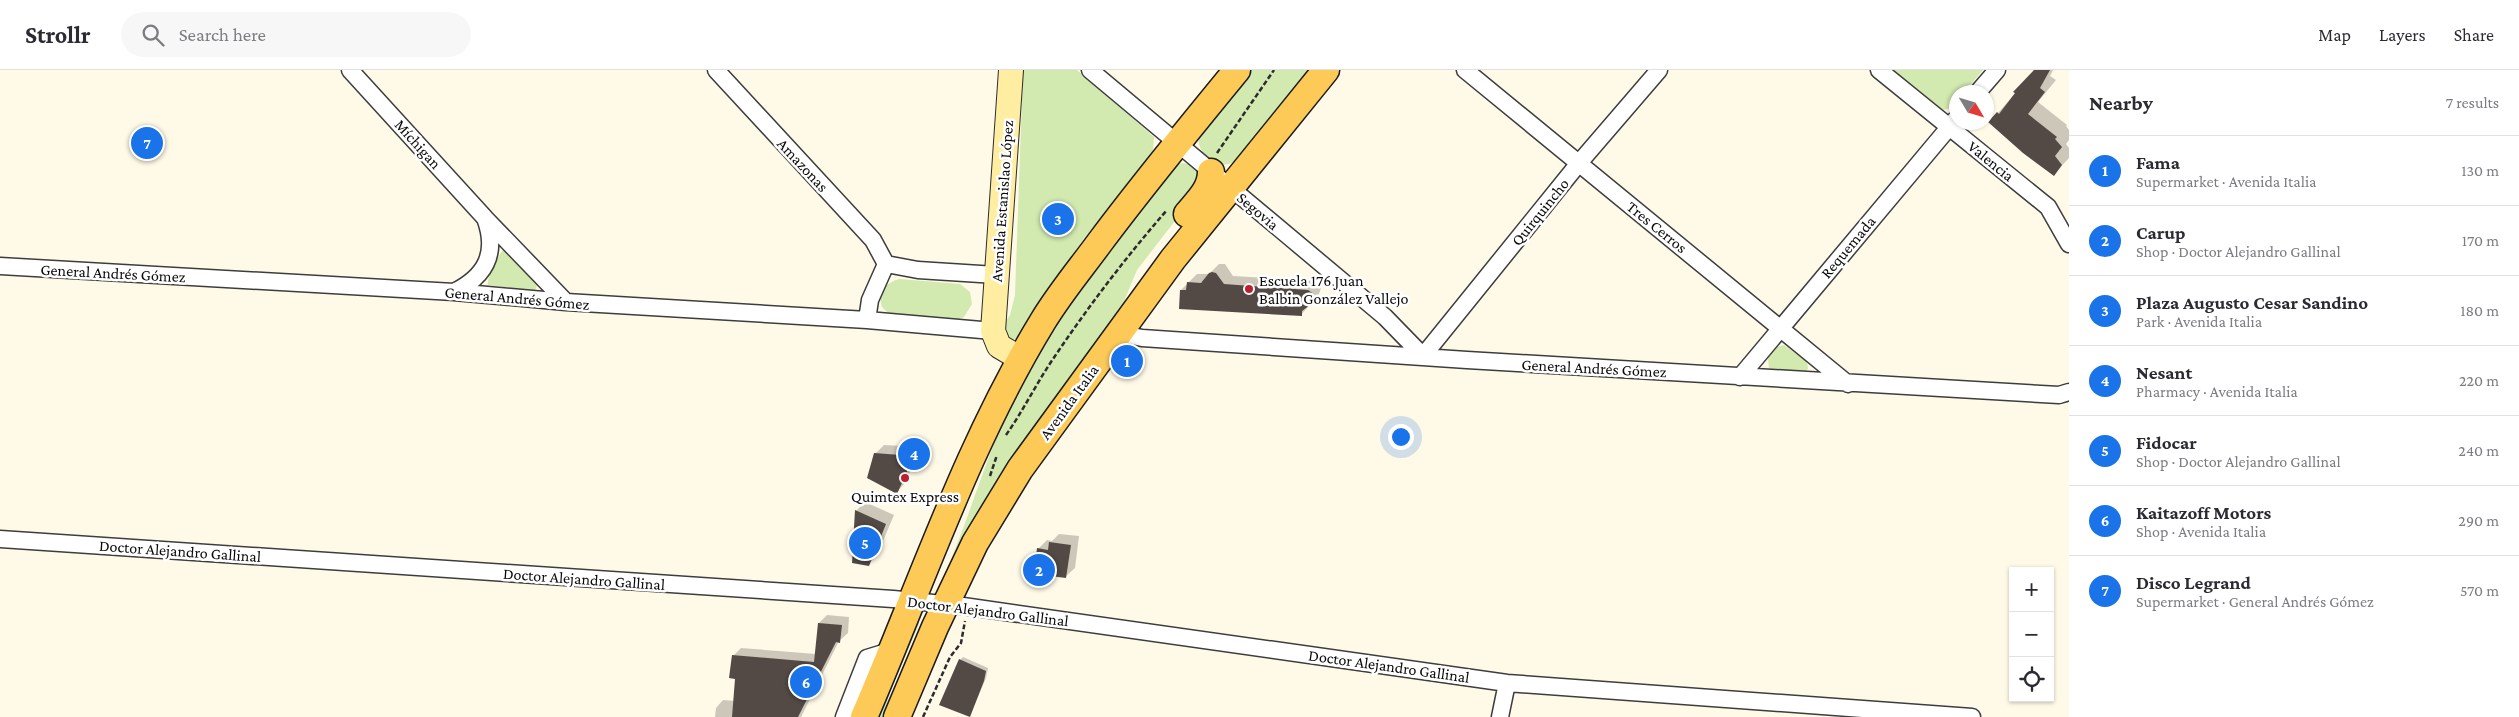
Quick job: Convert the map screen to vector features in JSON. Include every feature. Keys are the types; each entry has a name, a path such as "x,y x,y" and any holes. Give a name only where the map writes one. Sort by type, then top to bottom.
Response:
{"main road":[{"path":"946,604 937,592 938,582 973,484 994,443 1021,359 1044,319 1070,282 1177,143 1237,70"},
{"name":"Avenida Italia","path":"897,717 946,604 975,543 1020,469 1141,303 1216,176 1326,70"},
{"path":"864,717 912,600 994,443"},
{"path":"888,717 893,693 922,623 922,614 912,600"}],"street":[{"name":"Míchigan","path":"350,70 485,218 566,302"},
{"name":"Amazonas","path":"716,70 873,240 886,264"},
{"name":"Avenida Estanislao López","path":"993,331 1011,70"},
{"name":"Segovia","path":"1090,70 1385,317 1423,356"},
{"name":"Tres Cerros","path":"1465,70 1848,384"},
{"name":"Quirquincho","path":"1423,356 1579,164 1659,70"},
{"name":"Valencia","path":"1879,70 1949,120"},
{"path":"1984,85 1997,70"},
{"name":"Requemada","path":"1740,377 1949,128"},
{"name":"Valencia","path":"1961,130 2048,207 2069,244"},
{"name":"Míchigan","path":"454,292 476,278 486,263 491,241 485,218"},
{"path":"868,320 870,300 886,264 918,270 996,275"},
{"name":"General Andrés Gómez","path":"0,266 454,292 566,302 868,320 993,331"},
{"path":"993,331 1000,346 1021,359"},
{"name":"General Andrés Gómez","path":"1118,333 1142,338 1848,384 2059,395 2069,392"},
{"name":"Doctor Alejandro Gallinal","path":"0,539 912,600 1507,683 1972,717"},
{"path":"844,717 867,658 893,650"},
{"path":"1500,717 1507,683"}],"path":[{"path":"1216,176 1274,70"},
{"path":"987,482 996,463 994,443 1095,299 1136,246 1169,209"}],"green space":[{"path":"1023,70 1077,70 1154,137 1153,150 1148,158 1082,241 1019,336 1009,341 1001,328 1010,315 1015,295"},
{"path":"1251,70 1312,70 1237,160 1231,163 1217,163 1210,160 1201,149 1199,135"},
{"path":"1893,70 1983,70 1970,85 1949,85 1949,108 1943,110"},
{"path":"1183,163 1191,165 1201,176 1188,204 1137,270 1120,311 946,576 945,574 996,439 1032,361 1064,310 1100,260 1174,165"},
{"path":"504,249 538,283 535,291 488,285 493,266"},
{"path":"899,279 960,284 970,292 972,304 964,317 957,320 890,315 882,307 882,293 890,283"},
{"path":"1784,345 1807,362 1808,369 1804,373 1769,368 1768,358 1777,347"},
{"path":"917,621 919,624 890,692 883,717 876,717"}],"building":[{"path":"2034,70 2050,70 2040,88 2045,92 2028,114 2057,137 2055,139 2062,147 2055,156 2062,165 2054,176 2023,153 1994,127 1994,115 1997,112 1999,114 2015,93 2013,92"},
{"path":"1212,272 1216,273 1224,284 1308,290 1314,294 1314,302 1302,311 1302,316 1179,309 1180,290 1186,290 1187,282 1201,283"},
{"path":"874,453 914,456 897,494 867,478"},
{"path":"855,510 886,524 869,566 852,563"},
{"path":"1049,542 1071,545 1066,578 1034,574 1037,548 1048,550"},
{"path":"818,623 842,625 840,643 836,642 798,717 732,717 735,679 729,678 732,655 814,662"},
{"path":"959,659 986,671 970,717 939,705"}],"place":[{"name":"Disco Legrand","path":"147,143"},
{"name":"Plaza Augusto Cesar Sandino","path":"1058,219"},
{"name":"Escuela 176 Juan Balbin González Vallejo","path":"1249,289"},
{"name":"Fama","path":"1127,361"},
{"name":"Nesant","path":"914,454"},
{"name":"Quimtex Express","path":"905,478"},
{"name":"Fidocar","path":"865,543"},
{"name":"Carup","path":"1039,570"},
{"name":"Kaitazoff Motors","path":"806,682"}]}
